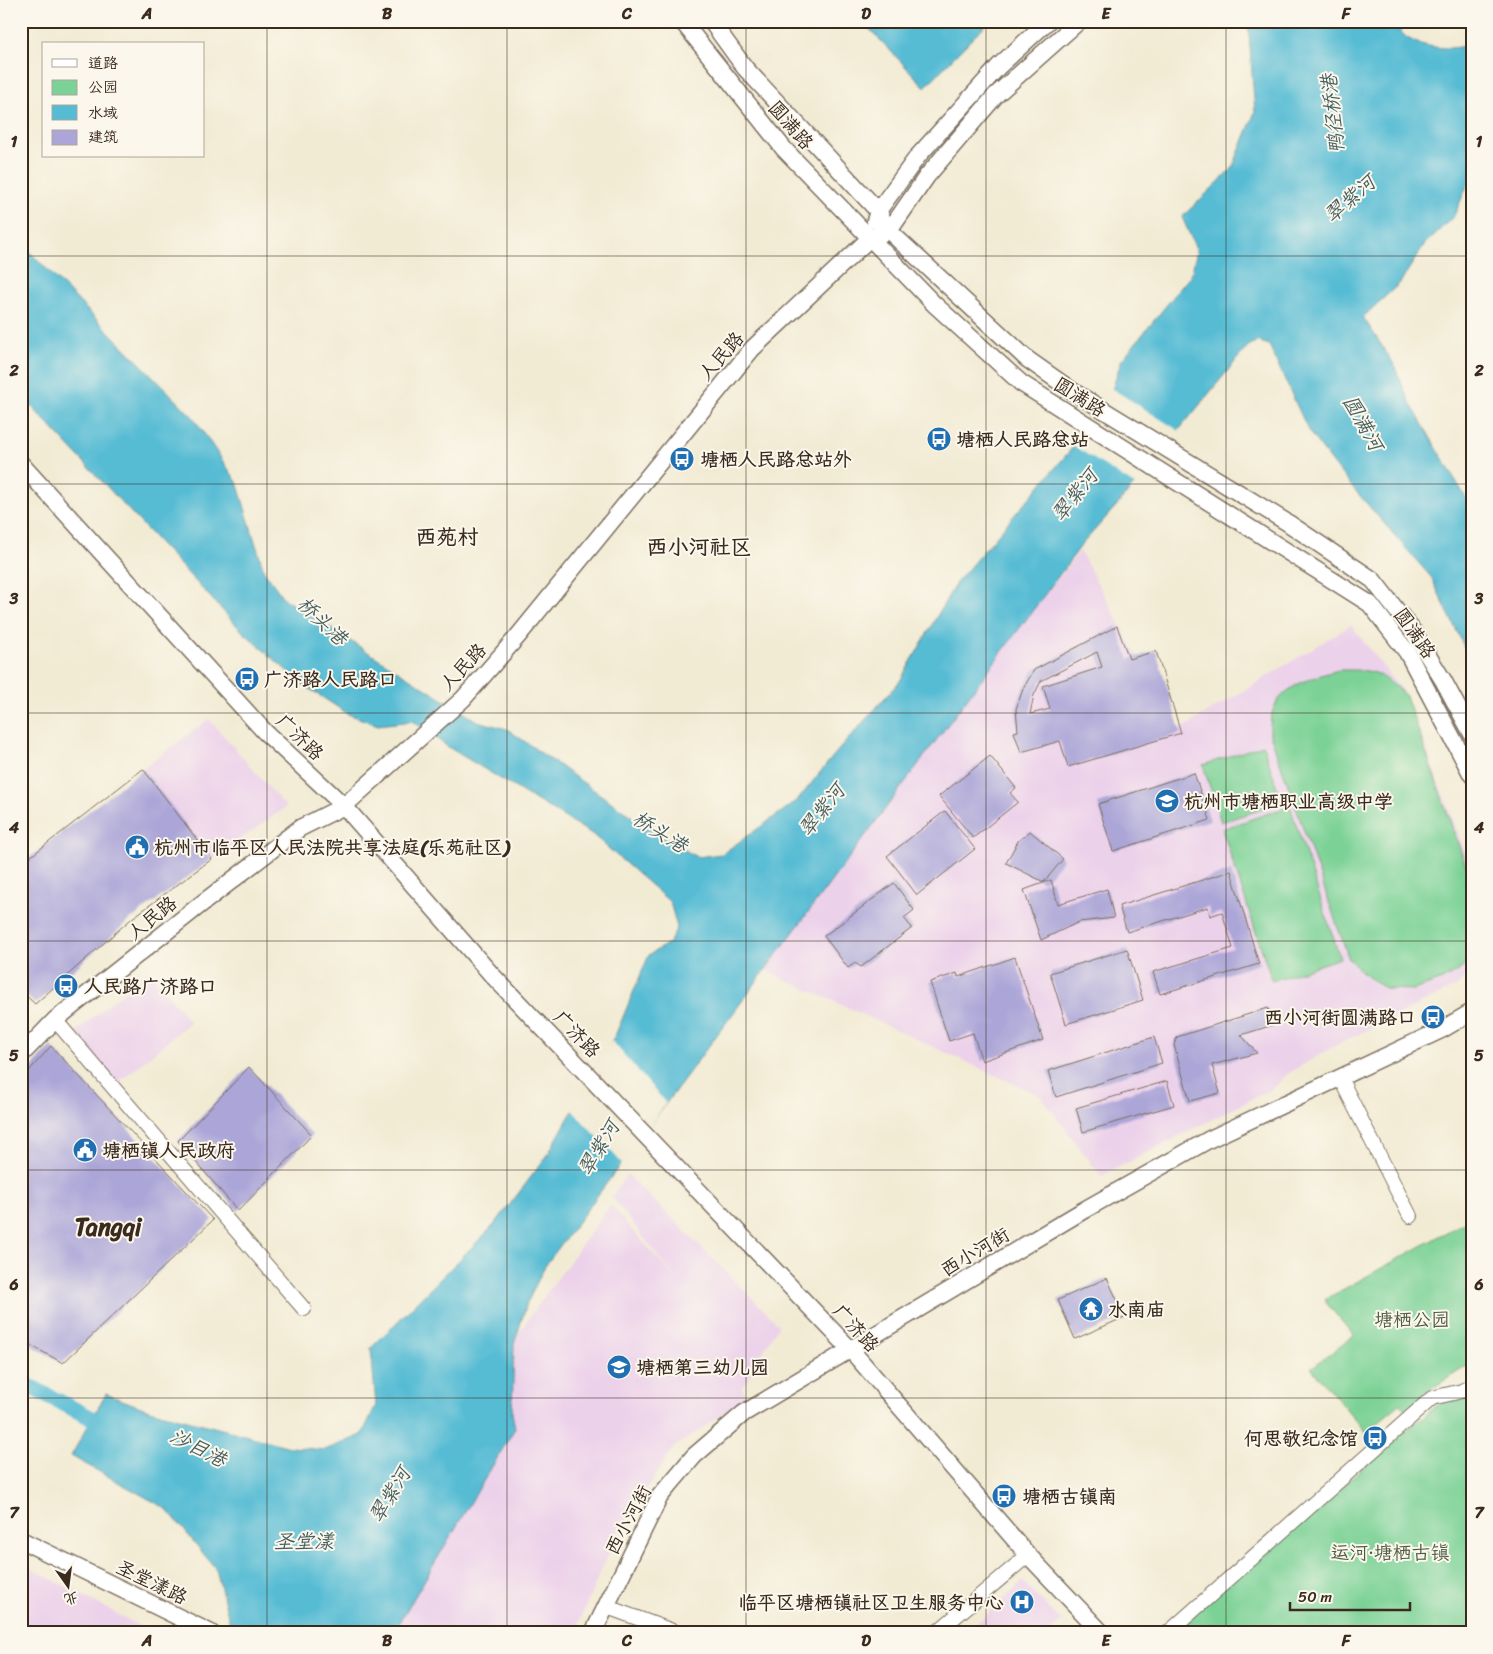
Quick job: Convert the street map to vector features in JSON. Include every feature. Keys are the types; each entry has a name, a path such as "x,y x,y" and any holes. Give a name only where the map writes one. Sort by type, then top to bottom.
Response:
{"street":[{"name":"圆满路","path":"682,21 784,149 934,304 1021,383 1370,604 1407,652 1472,775"},
{"name":"圆满路","path":"711,21 745,68 878,211 889,231 1027,359 1074,392 1288,523 1373,580 1412,630 1443,680 1472,734"},
{"path":"870,238 878,211 918,156 998,66 1048,21"},
{"path":"889,231 927,176 996,95 1079,21"},
{"name":"人民路","path":"21,1055 55,1020 300,828 344,806 463,699 524,629 752,349 870,238 889,231"},
{"name":"广济路","path":"21,464 265,732 344,806 492,974 851,1350 1028,1555 1102,1633"},
{"name":"西小河街","path":"593,1633 660,1496 694,1456 744,1413 1084,1210 1210,1139 1441,1030 1472,1012"},
{"path":"55,1020 304,1309"},
{"path":"1340,1078 1410,1216"},
{"path":"1168,1633 1432,1398 1462,1391 1472,1385"},
{"name":"圣堂漾路","path":"21,1540 211,1633"},
{"path":"936,1633 1028,1555"},
{"path":"607,1607 678,1633"}],"shaded area":[{"name":"杭州市塘栖职业高级中学","path":"1080,551 1178,731 1351,625 1406,696 1472,870 1472,970 1457,986 1334,1046 1286,1075 1275,1087 1101,1176 1041,1096 763,969 973,685"},
{"path":"209,719 286,807 212,859 143,769"},
{"path":"149,971 190,1022 117,1084 66,1040"},
{"path":"627,1174 779,1325 742,1388 747,1397 673,1448 618,1532 574,1633 385,1633 510,1437 508,1423 510,1345 610,1205 676,1279 612,1197"},
{"path":"21,1563 153,1633 21,1633"},
{"name":"临平区塘栖镇社区卫生服务中心","path":"1023,1582 1061,1621 1049,1633 966,1633"}],"green space":[{"path":"1339,670 1361,670 1376,673 1389,681 1406,696 1472,883 1472,952 1461,969 1442,980 1414,990 1387,989 1366,976 1349,959 1270,734 1272,714 1282,696 1290,689 1309,679"},
{"path":"1263,745 1282,803 1221,822 1203,765"},
{"path":"1290,806 1340,958 1272,981 1222,829"},
{"name":"塘栖公园","path":"1472,1218 1472,1363 1429,1390 1407,1412 1400,1404 1366,1432 1311,1368 1354,1336 1324,1300"},
{"name":"运河·塘栖古镇","path":"1472,1383 1472,1633 1169,1633 1432,1409"}],"water":[{"path":"862,21 989,21 925,87"},
{"path":"1248,21 1393,21 1406,37 1421,44 1447,48 1465,46 1472,43 1472,181 1467,186 1454,216 1424,245 1400,283 1363,317 1393,363 1410,403 1472,508 1472,663 1431,577 1347,481 1309,432 1269,345 1258,341 1248,346 1119,503 1083,543 545,1266 527,1303 514,1344 512,1413 515,1428 393,1633 224,1633 230,1624 216,1569 167,1509 71,1456 106,1394 149,1410 290,1447 325,1450 362,1435 376,1405 371,1348 495,1224 547,1156 615,1036 649,955 670,942 677,927 670,902 592,834 448,747 413,721 378,725 348,714 302,684 241,630 21,395 21,243 193,417 237,482 264,571 284,599 477,721 507,729 655,833 697,857 722,854 797,801 835,754 900,681 956,583 1099,417 1112,391 1121,361 1191,275 1197,251 1182,217 1232,169 1255,112"}],"pier":[{"path":"1111,388 1181,432 1136,486 1071,444 1097,415"},
{"path":"612,1041 666,1103 623,1164 571,1109 601,1056"}],"building":[{"path":"1117,626 1129,659 1156,651 1181,733 1068,767 1060,741 1021,752 1014,732 1018,731 1016,709 1023,689 1034,670","holes":["1097,652 1102,667 1043,686 1050,709 1030,714 1034,695 1041,681"]},
{"path":"990,756 1016,788 1010,793 1018,802 973,838 939,796"},
{"path":"143,769 212,859 131,919 35,1004 21,991 21,864"},
{"path":"1194,773 1210,820 1113,851 1098,804"},
{"path":"945,811 975,849 917,895 887,856"},
{"path":"1030,831 1063,859 1044,882 1006,863 1018,841"},
{"path":"1231,871 1259,964 1160,994 1153,972 1233,948 1222,912 1210,916 1208,907 1127,932 1119,906"},
{"path":"1051,880 1058,904 1107,889 1114,918 1079,922 1041,940 1024,890"},
{"path":"894,883 914,910 904,918 912,928 861,967 855,963 848,968 824,936"},
{"path":"1127,949 1143,1000 1066,1024 1050,973"},
{"path":"1015,957 1043,1040 982,1061 973,1033 949,1041 930,982 957,973 958,977"},
{"path":"1268,1008 1273,1025 1241,1035 1257,1053 1212,1065 1220,1093 1190,1101 1174,1045 1177,1037"},
{"path":"1154,1037 1162,1063 1056,1097 1048,1071"},
{"name":"塘栖镇人民政府","path":"51,1046 213,1220 63,1363 21,1340 21,1080"},
{"path":"249,1067 312,1135 238,1211 178,1141"},
{"path":"1167,1081 1174,1105 1083,1132 1076,1108"},
{"name":"水南庙","path":"1107,1278 1125,1317 1075,1339 1058,1300"}],"waterway":[{"name":"沙目港","path":"21,1382 111,1428"}],"place":[{"name":"塘栖人民路总站","path":"939,439"},
{"name":"塘栖人民路总站外","path":"682,459"},
{"name":"广济路人民路口","path":"247,679"},
{"name":"杭州市塘栖职业高级中学","path":"1167,801"},
{"name":"杭州市临平区人民法院共享法庭(乐苑社区)","path":"137,847"},
{"name":"人民路广济路口","path":"66,986"},
{"name":"西小河街圆满路口","path":"1433,1017"},
{"name":"塘栖镇人民政府","path":"85,1150"},
{"name":"水南庙","path":"1091,1309"},
{"name":"塘栖第三幼儿园","path":"619,1367"},
{"name":"何思敬纪念馆","path":"1375,1438"},
{"name":"塘栖古镇南","path":"1004,1496"},
{"name":"临平区塘栖镇社区卫生服务中心","path":"1022,1602"}],"district":[{"name":"西苑村","path":"447,537"},
{"name":"西小河社区","path":"699,547"},
{"name":"Tangqi","path":"108,1227"}],"water label":[{"name":"鸭径桥港","path":"1333,114"},
{"name":"翠紫河","path":"1350,199"},
{"name":"圆满河","path":"1363,423"},
{"name":"翠紫河","path":"1075,495"},
{"name":"桥头港","path":"322,621"},
{"name":"翠紫河","path":"822,810"},
{"name":"桥头港","path":"660,832"},
{"name":"翠紫河","path":"599,1148"},
{"name":"翠紫河","path":"390,1495"},
{"name":"圣堂漾","path":"304,1541"}]}
